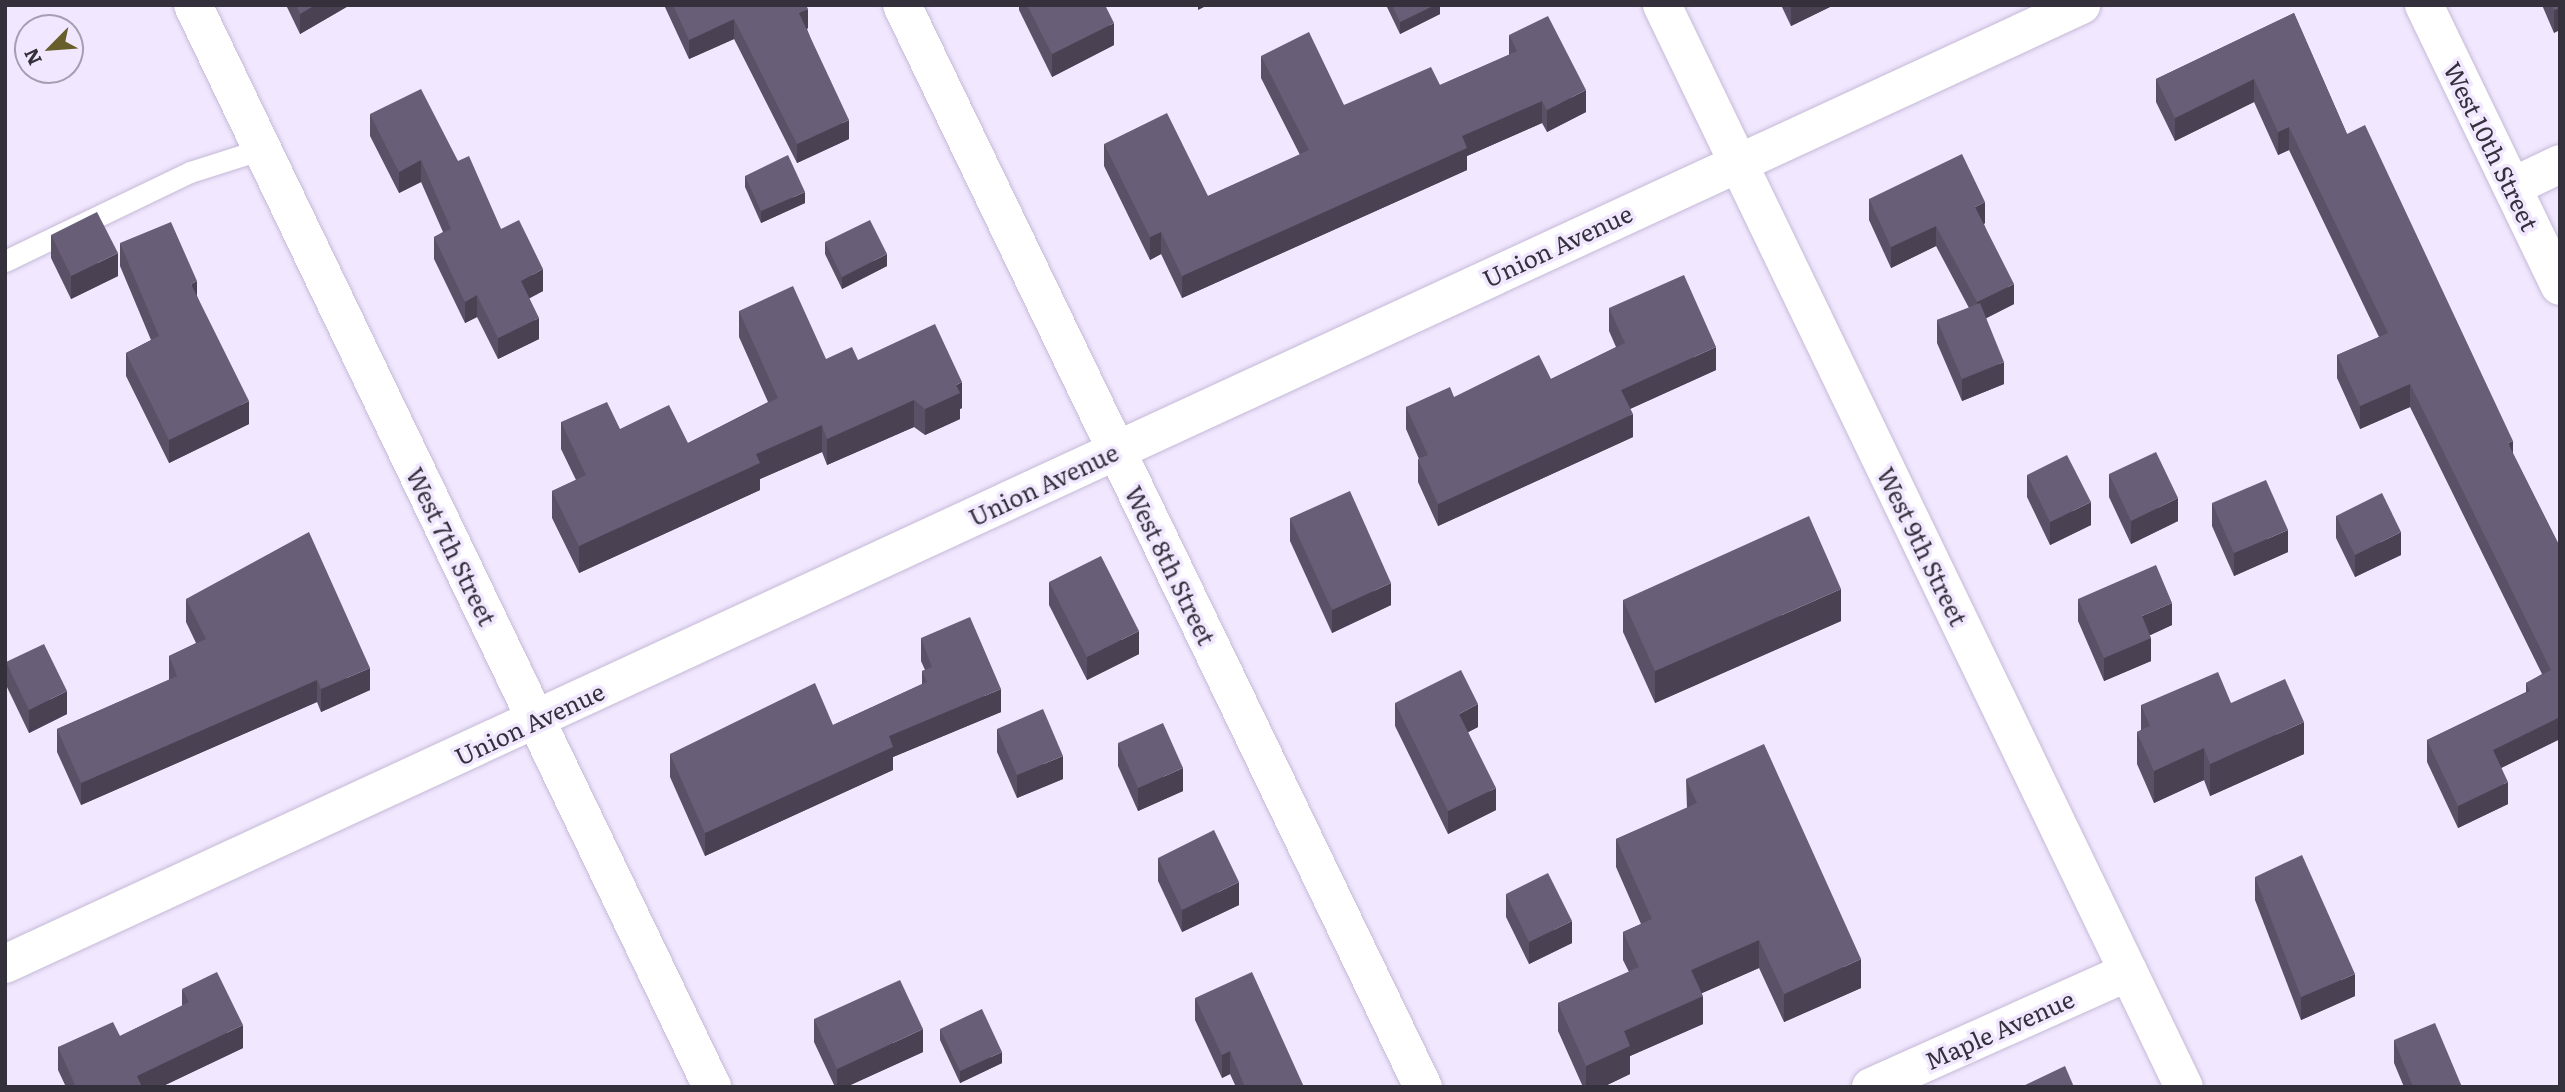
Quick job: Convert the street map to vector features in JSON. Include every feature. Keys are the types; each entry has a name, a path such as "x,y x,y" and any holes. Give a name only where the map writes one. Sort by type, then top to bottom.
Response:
{"street":[{"name":"West 7th Street","path":"193,5 712,1087"},
{"name":"West 8th Street","path":"902,5 1423,1087"},
{"name":"West 9th Street","path":"1662,5 2184,1087"},
{"name":"Union Avenue","path":"5,964 2081,5"},
{"name":"West 10th Street","path":"2424,5 2560,286"},
{"path":"2512,187 2560,164"},
{"name":"Maple Avenue","path":"1871,1087 2128,972"}],"lane":[{"path":"5,261 190,172 262,149"}],"building":[{"path":"296,5 315,5 300,14"},
{"path":"673,5 806,5 808,9 799,13 849,120 797,144 734,19 689,40"},
{"path":"1027,5 1105,5 1114,23 1052,54"},
{"path":"1392,5 1435,5 1400,22"},
{"path":"2294,13 2347,134 2365,125 2513,441 2508,443 2560,547 2560,717 2493,750 2508,782 2458,806 2427,740 2530,691 2526,683 2551,670 2410,384 2360,406 2337,355 2388,333 2289,127 2278,132 2254,79 2175,118 2156,79"},
{"path":"1548,16 1586,90 1547,110 1542,101 1462,136 1467,148 1182,276 1161,232 1150,237 1104,144 1167,113 1208,196 1309,150 1261,56 1309,32 1344,105 1431,67 1440,85 1517,51 1509,35"},
{"path":"421,89 458,161 469,156 501,229 519,220 543,269 521,281 539,318 498,338 477,295 465,302 434,237 451,229 421,160 399,172 370,114"},
{"path":"1962,154 1985,202 1975,207 2014,284 1977,302 1936,226 1891,247 1869,199"},
{"path":"788,155 805,192 761,211 745,176"},
{"path":"97,212 118,253 71,276 51,235"},
{"path":"870,220 887,254 842,277 825,242"},
{"path":"171,222 197,281 191,284 249,401 169,440 126,353 159,336 120,243"},
{"path":"1684,275 1716,347 1621,390 1633,414 1438,504 1418,459 1428,455 1406,407 1450,387 1454,397 1539,355 1551,379 1625,343 1609,308"},
{"path":"793,286 826,359 852,347 858,360 935,324 962,382 956,385 960,393 925,409 914,400 827,439 822,425 756,454 760,463 579,546 552,491 586,475 561,422 607,402 620,429 669,405 688,443 778,398 739,311"},
{"path":"1980,303 2004,362 1962,379 1937,320"},
{"path":"2156,452 2178,498 2131,521 2109,474"},
{"path":"2067,455 2091,502 2050,522 2027,475"},
{"path":"2266,480 2288,530 2234,553 2212,503"},
{"path":"1350,491 1391,583 1332,610 1290,518"},
{"path":"2382,493 2401,532 2355,555 2336,516"},
{"path":"1809,516 1841,589 1655,671 1623,600"},
{"path":"309,532 370,668 321,689 317,680 81,783 57,729 177,676 169,656 206,639 186,599"},
{"path":"1101,556 1139,631 1087,657 1049,582"},
{"path":"2156,565 2172,603 2142,616 2151,638 2104,658 2078,599"},
{"path":"970,617 1001,689 889,736 893,747 705,833 670,754 815,683 833,725 927,682 922,671 932,667 921,638"},
{"path":"44,644 67,691 29,710 6,662"},
{"path":"1461,670 1478,704 1459,714 1496,788 1448,811 1395,703"},
{"path":"2218,672 2231,703 2285,679 2304,722 2210,764 2204,748 2154,771 2137,732 2150,726 2141,705"},
{"path":"1043,709 1063,756 1017,775 997,729"},
{"path":"1163,723 1183,768 1138,788 1118,743"},
{"path":"1764,744 1861,959 1784,994 1759,940 1691,970 1703,996 1624,1031 1630,1046 1586,1066 1558,1003 1639,967 1623,932 1652,919 1616,839 1697,803 1686,779"},
{"path":"1214,830 1239,882 1182,910 1158,858"},
{"path":"2302,855 2355,974 2301,997 2255,877"},
{"path":"1548,873 1572,921 1529,942 1506,894"},
{"path":"217,972 243,1025 137,1076 142,1087 76,1087 58,1047 113,1022 120,1036 189,1002 182,989"},
{"path":"1252,972 1304,1087 1245,1087 1230,1051 1222,1055 1195,998"},
{"path":"900,980 923,1029 837,1069 814,1019"},
{"path":"982,1009 1002,1052 960,1071 940,1029"},
{"path":"2435,1023 2462,1087 2413,1087 2394,1040"},
{"path":"2065,1066 2074,1087 2021,1087"}]}
